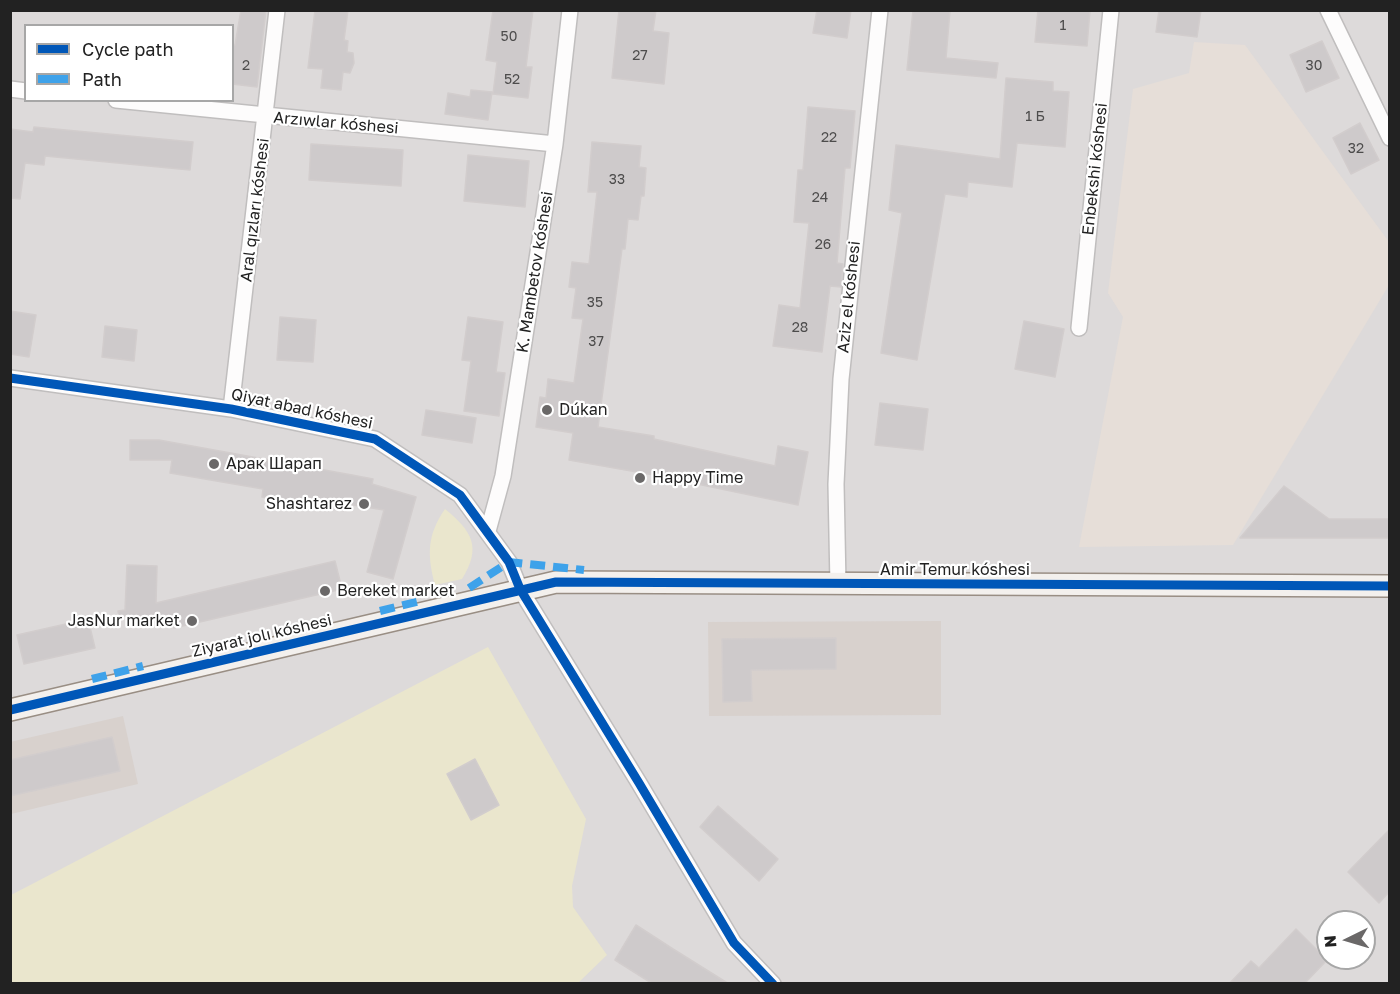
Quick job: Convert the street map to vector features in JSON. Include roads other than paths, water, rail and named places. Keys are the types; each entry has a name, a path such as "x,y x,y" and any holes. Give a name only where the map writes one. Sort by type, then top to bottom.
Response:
{"street":[{"name":"Aral qızları kóshesi","path":"231,409 278,10"},
{"name":"K. Mambetov kóshesi","path":"488,531 503,476 555,144 570,10"},
{"name":"Aziz el kóshesi","path":"838,585 836,484 841,379 880,10"},
{"name":"Enbekshi kóshesi","path":"1079,328 1112,10"},
{"path":"1328,10 1389,138"},
{"name":"Arzıwlar kóshesi","path":"134,102 555,144"},
{"name":"Qiyat abad kóshesi","path":"10,378 231,409 375,439 460,495 509,562 520,589 734,944 773,984"},
{"name":"Amir Temur kóshesi","path":"520,589 556,582 1389,586"},
{"name":"Ziyarat jolı kóshesi","path":"10,710 520,589"}],"place":[{"name":"Dúkan","path":"547,410"},
{"name":"Арак Шарап","path":"214,464"},
{"name":"Happy Time","path":"640,478"},
{"name":"Shashtarez","path":"364,504"},
{"name":"Bereket market","path":"325,591"},
{"name":"JasNur market","path":"192,621"}]}
